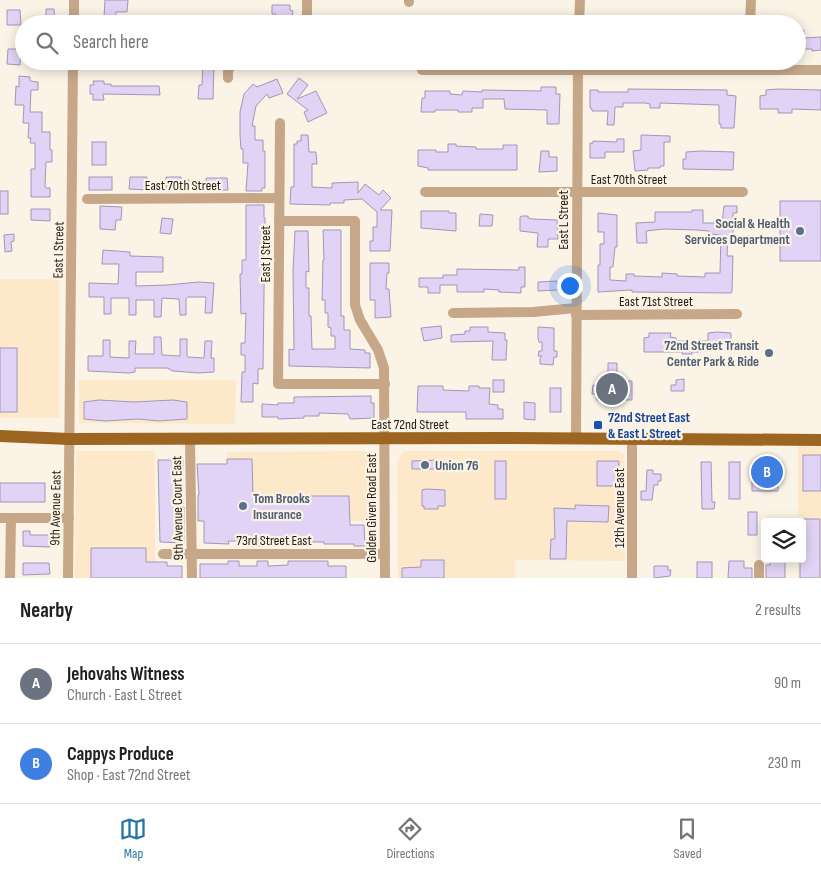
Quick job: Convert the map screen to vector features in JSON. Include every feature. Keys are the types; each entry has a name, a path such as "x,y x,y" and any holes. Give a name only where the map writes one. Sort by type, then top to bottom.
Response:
{"main road":[{"name":"East 72nd Street","path":"0,436 70,439 821,440"}],"street":[{"path":"74,0 74,15"},
{"path":"307,0 307,15"},
{"path":"579,15 580,0"},
{"path":"750,15 751,0"},
{"path":"806,69 821,70"},
{"name":"East I Street","path":"70,439 73,70"},
{"path":"228,70 228,78"},
{"name":"East L Street","path":"576,439 578,70"},
{"name":"East J Street","path":"280,123 278,384 385,384"},
{"name":"East 70th Street","path":"425,192 743,192"},
{"name":"East 70th Street","path":"87,198 279,198"},
{"name":"Golden Given Road East","path":"279,221 355,220 355,305 360,320 382,358 384,368 385,578"},
{"name":"East 71st Street","path":"453,313 737,314"},
{"name":"9th Avenue East","path":"68,578 70,439"},
{"name":"9th Avenue Court East","path":"190,439 192,578"},
{"name":"12th Avenue East","path":"632,439 632,578"},
{"path":"7,573 5,518 68,518"},
{"name":"73rd Street East","path":"163,554 385,554"},
{"path":"759,565 759,578"}],"shaded area":[{"path":"0,279 59,279 59,418 0,418"},
{"path":"79,380 236,380 235,424 79,423"},
{"path":"798,440 821,440 821,578 798,578 798,563 806,563 806,518 798,518"},
{"path":"76,451 155,451 155,578 75,578"},
{"path":"403,451 618,451 624,455 625,463 625,561 515,560 515,578 398,578 397,464"},
{"path":"227,452 369,452 375,457 374,521 226,521"}],"building":[{"path":"105,0 128,0 127,12 116,12 116,15 104,15"},
{"path":"272,5 290,5 290,10 293,11 292,15 272,14"},
{"path":"46,9 54,9 54,15 46,15"},
{"path":"7,10 20,10 20,15 15,15 15,25 7,25"},
{"path":"821,37 821,50 812,51 812,49 806,49 806,38"},
{"path":"8,49 15,49 15,65 7,64"},
{"path":"203,70 214,70 213,99 198,99 199,85 202,85"},
{"path":"19,76 30,77 30,81 38,82 38,90 31,90 30,112 42,112 42,132 50,132 52,162 46,162 45,186 50,188 50,197 31,197 31,169 35,169 35,143 30,143 31,138 28,138 29,123 23,123 24,105 15,105 16,86 19,87"},
{"path":"299,78 308,85 297,99 316,91 327,113 308,122 304,112 308,110 287,94"},
{"path":"277,79 283,93 269,98 267,94 256,106 252,126 255,126 255,140 263,140 263,151 265,151 265,188 262,188 262,191 246,191 248,163 243,163 240,135 240,112 244,94 253,84 257,87"},
{"path":"93,81 104,81 104,84 111,84 111,86 159,86 160,95 103,94 104,100 93,100 93,94 90,94 90,85 94,85"},
{"path":"541,87 556,87 556,94 560,94 559,124 547,124 547,110 505,109 504,99 483,99 483,108 472,108 472,112 435,110 435,112 421,112 422,98 425,98 425,91 450,91 450,94 462,95 463,91 482,92 482,90 541,91"},
{"path":"628,89 727,90 727,95 736,96 734,128 721,128 721,124 719,124 719,105 660,103 660,108 650,108 650,104 645,103 623,103 623,107 615,107 614,125 607,125 608,111 592,111 590,108 590,90 598,90 598,92 628,92"},
{"path":"766,90 821,90 821,110 792,109 792,113 778,113 778,109 760,109 760,96 766,95"},
{"path":"301,135 308,135 309,152 316,152 317,164 312,164 312,187 332,188 332,183 358,182 358,193 365,184 379,195 383,190 391,198 380,210 392,210 390,251 370,251 370,241 373,241 373,227 377,227 377,212 362,199 344,200 344,203 330,203 330,205 290,204 291,187 294,187 294,144 297,144 297,141 301,141"},
{"path":"641,135 670,136 670,142 664,142 664,166 635,171 633,151 641,150"},
{"path":"617,139 624,139 624,152 605,152 605,158 590,158 590,143 593,143 593,141 617,142"},
{"path":"92,142 106,142 106,165 92,165"},
{"path":"448,144 476,147 476,149 503,149 503,145 517,145 517,170 428,170 428,168 418,166 418,150 448,152"},
{"path":"541,151 549,151 549,157 557,157 557,171 539,172"},
{"path":"686,152 734,152 733,170 683,169 683,159 686,159"},
{"path":"89,177 112,177 112,190 89,190"},
{"path":"130,177 147,177 147,190 129,189"},
{"path":"166,177 181,177 181,180 189,180 189,190 166,189"},
{"path":"206,178 227,178 228,190 206,190"},
{"path":"0,191 8,191 8,214 0,214"},
{"name":"Social & Health Services Department","path":"780,201 821,201 821,261 780,261"},
{"path":"246,205 264,205 265,218 263,369 258,369 258,384 253,383 253,402 241,402 242,372 245,372 245,355 241,355 241,343 245,343 246,313 241,314 240,274 242,274 242,260 246,260"},
{"path":"100,206 122,207 121,220 116,220 115,230 100,229"},
{"path":"724,206 737,206 737,213 733,213 733,235 728,235 727,256 733,256 731,293 632,292 632,290 598,292 600,244 604,244 604,232 598,232 598,213 617,215 617,247 615,247 613,267 610,267 610,280 626,281 626,274 662,277 662,273 677,274 677,276 705,277 705,273 720,273 721,235 709,234 709,231 664,229 646,231 647,243 637,243 636,223 655,222 655,212 692,212 692,210 703,210 703,223 722,223"},
{"path":"31,209 50,209 50,221 31,220"},
{"path":"421,211 449,211 449,213 456,213 456,231 421,228"},
{"path":"480,214 493,215 492,226 479,226"},
{"path":"528,216 528,218 533,219 557,220 558,239 548,239 548,247 537,247 538,233 520,231 520,217"},
{"path":"162,218 173,219 171,234 160,233"},
{"path":"323,230 341,230 341,316 344,316 344,330 350,330 350,349 365,350 365,353 370,353 370,368 289,366 289,349 294,350 293,271 295,231 308,231 309,272 306,271 306,288 309,288 312,349 335,349 335,336 331,336 331,328 328,327 328,313 325,313 325,300 322,300"},
{"path":"14,234 14,241 11,242 12,251 5,252 4,235"},
{"path":"103,250 130,252 130,256 163,257 163,272 136,272 136,286 199,282 214,283 212,313 205,313 206,297 188,297 186,299 186,315 180,315 179,299 162,298 161,317 154,317 154,300 136,300 136,315 129,315 129,298 111,298 111,314 104,314 104,297 89,297 89,283 118,284 119,264 102,264"},
{"path":"370,263 389,263 386,289 389,289 391,317 375,318 375,300 370,300"},
{"path":"519,267 525,267 525,287 521,287 521,293 484,289 484,292 457,292 457,285 440,285 440,293 428,293 428,287 419,287 419,278 443,278 443,275 457,275 457,269 519,270"},
{"path":"557,281 558,290 538,291 538,282"},
{"path":"441,326 442,338 424,341 421,328"},
{"path":"470,327 488,327 488,332 505,333 505,340 507,340 506,360 492,360 493,341 451,342 451,335 465,334 465,331 470,331"},
{"path":"538,327 554,328 554,351 557,351 557,357 554,357 553,365 540,364 542,356 538,356 539,351 542,351 542,342 539,342"},
{"path":"649,333 671,333 670,337 676,338 676,341 708,341 708,333 731,333 731,344 717,344 717,350 699,349 699,352 692,352 692,354 682,354 682,352 644,352 644,338 649,337"},
{"path":"154,337 161,337 162,355 180,356 180,339 187,339 188,357 204,358 205,341 212,341 211,358 214,358 214,372 173,371 167,368 135,368 135,372 129,373 88,371 88,356 103,356 103,340 110,340 110,357 129,358 129,341 136,341 135,354 154,354"},
{"path":"0,348 17,348 17,412 0,412"},
{"path":"608,363 617,363 617,381 632,381 632,400 597,400 597,394 592,394 593,385 597,385 597,380 608,381"},
{"path":"684,379 684,391 671,391 671,385 676,385 676,380"},
{"path":"493,380 504,380 504,392 493,392"},
{"path":"418,386 443,386 443,390 469,391 469,386 490,388 489,404 498,405 498,409 503,409 503,419 466,419 466,412 417,412"},
{"path":"550,388 561,388 561,412 550,412"},
{"path":"371,396 371,403 374,403 374,418 350,419 348,414 319,413 319,416 304,416 304,418 278,419 278,417 262,417 262,404 294,403 294,397"},
{"path":"99,400 134,402 173,400 187,402 187,419 105,421 84,419 84,402"},
{"path":"524,402 535,403 535,420 524,419"},
{"path":"803,455 821,455 821,491 803,491"},
{"path":"227,459 252,459 253,496 349,496 350,525 364,525 365,546 324,544 324,542 304,542 304,545 261,544 261,546 250,546 250,541 228,541 229,544 204,543 204,521 198,521 197,464 227,464"},
{"path":"158,460 183,460 180,507 184,507 184,543 160,542"},
{"name":"Union 76","path":"438,460 438,469 412,469 412,461"},
{"path":"495,461 506,461 506,499 495,499"},
{"path":"597,461 619,461 618,486 597,486"},
{"path":"701,462 711,462 712,502 715,502 714,509 702,509"},
{"path":"729,462 740,462 740,499 729,499"},
{"path":"752,462 782,462 782,482 778,482 778,491 752,491"},
{"path":"647,470 653,470 653,474 661,474 661,481 658,481 658,485 654,485 652,500 641,500 641,491 646,491"},
{"path":"0,483 45,483 45,502 0,502"},
{"path":"422,490 445,490 445,506 438,506 438,509 424,509 424,506 422,506"},
{"path":"575,505 609,506 608,522 567,521 566,559 550,559 551,539 555,539 554,508 575,509"},
{"path":"748,512 757,512 757,535 748,535"},
{"path":"806,519 820,519 820,578 800,578 800,563 806,563"},
{"path":"23,531 30,531 30,535 50,535 50,547 23,546"},
{"path":"91,548 146,548 146,562 167,562 167,566 182,566 182,578 91,578"},
{"path":"421,560 444,560 444,578 402,578 402,568 421,567"},
{"path":"228,561 239,561 239,566 257,566 257,561 268,561 268,566 288,565 288,561 328,561 328,566 346,566 346,578 200,578 200,564 228,564"},
{"path":"729,561 744,561 744,568 752,568 752,578 728,578"},
{"path":"697,562 712,562 712,578 697,578"},
{"path":"23,563 49,563 50,574 23,575"},
{"path":"770,563 785,563 785,578 766,578 766,565 770,565"},
{"path":"654,566 668,566 668,570 671,570 670,576 654,578"}],"place":[{"name":"Social & Health Services Department","path":"800,231"},
{"name":"72nd Street Transit Center Park & Ride","path":"769,353"},
{"name":"Jehovahs Witness","path":"612,389"},
{"name":"72nd Street East & East L Street","path":"598,425"},
{"name":"Union 76","path":"425,465"},
{"name":"Cappys Produce","path":"767,472"},
{"name":"Tom Brooks Insurance","path":"243,506"}]}
